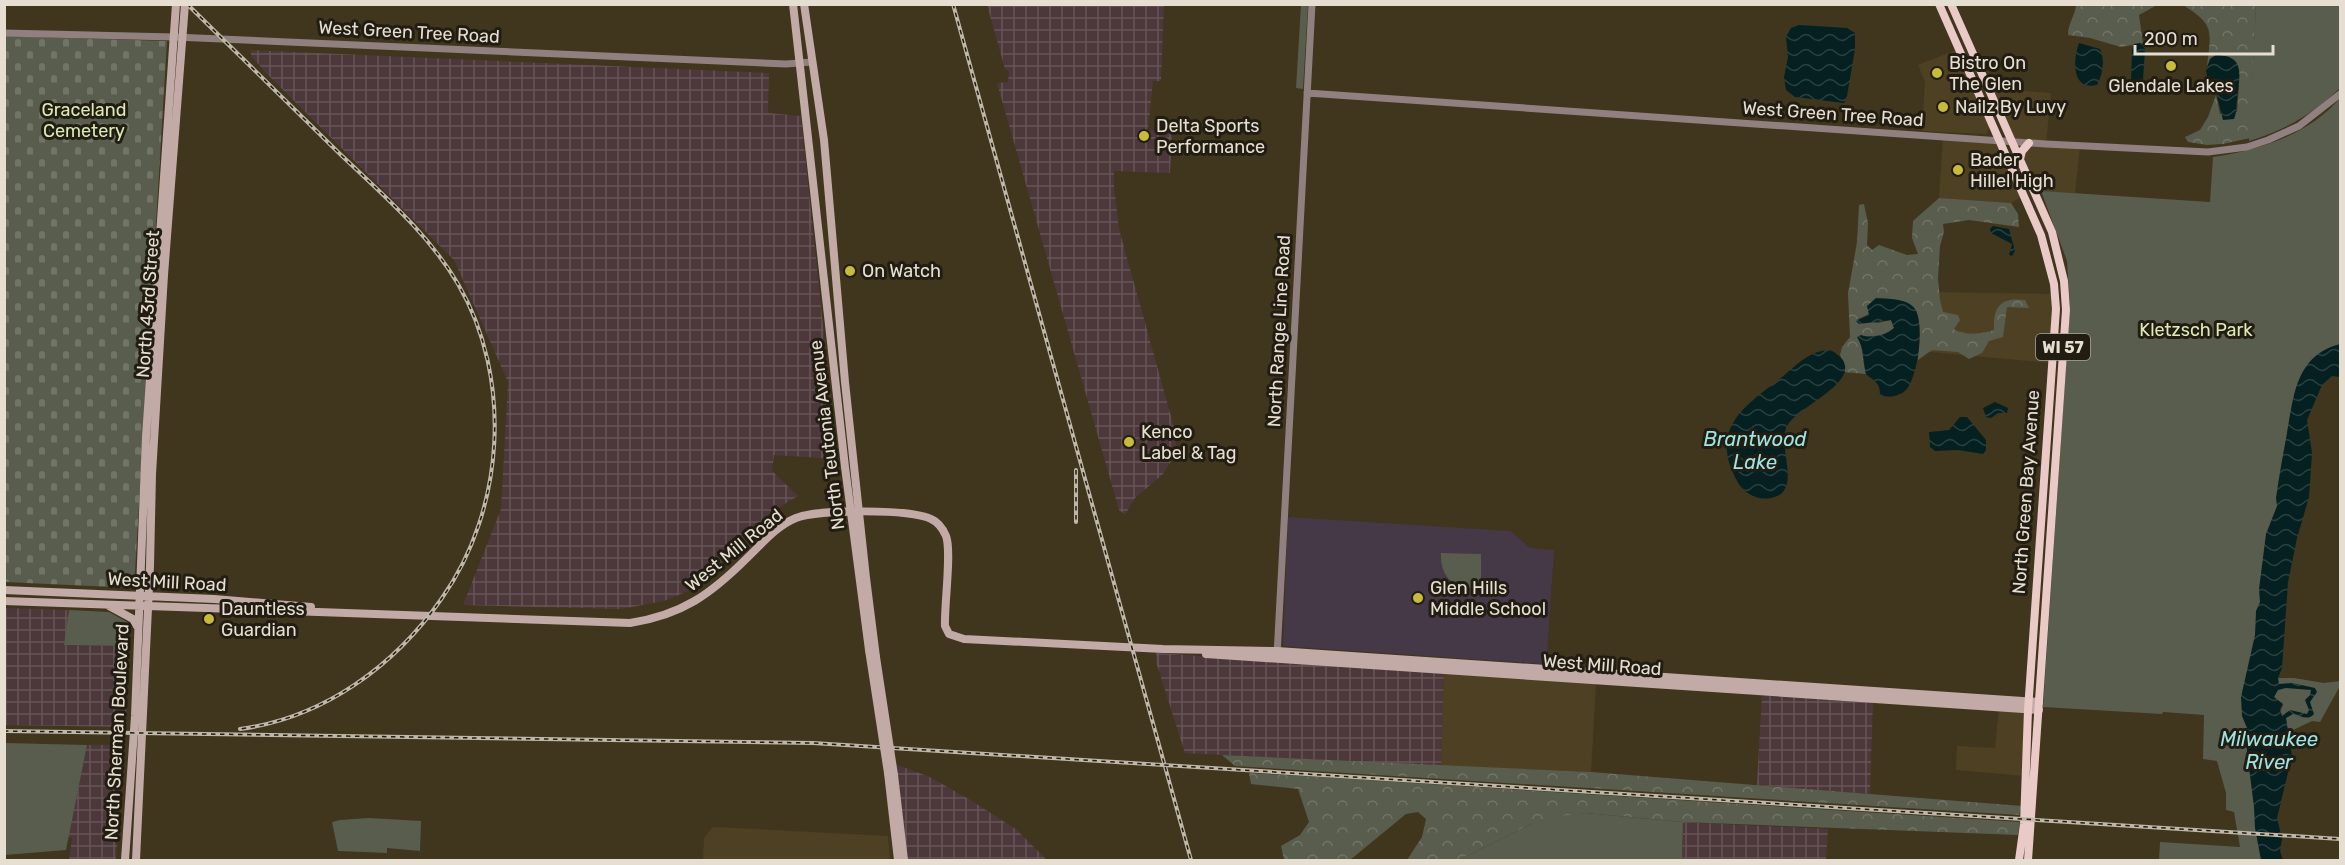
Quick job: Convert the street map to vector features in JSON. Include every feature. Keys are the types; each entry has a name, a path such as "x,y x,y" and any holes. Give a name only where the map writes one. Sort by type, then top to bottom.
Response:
{"main road":[{"name":"North 43rd Street","path":"138,605 146,438 176,4"},
{"name":"North 43rd Street","path":"148,606 152,474 164,275 185,4"},
{"name":"North Teutonia Avenue","path":"793,4 855,512 869,651 891,774 898,861"},
{"name":"North Teutonia Avenue","path":"804,4 824,140 855,512 904,861"},
{"name":"North Green Bay Avenue","path":"1939,4 2041,235 2054,284 2056,309 2029,705 2025,813 2019,861"},
{"name":"North Green Bay Avenue","path":"1951,4 2052,232 2059,255 2066,310 2028,861"},
{"path":"2020,160 2022,151 2029,143"},
{"name":"West Mill Road","path":"4,590 236,601 328,611 614,624 643,621 677,611 704,596 727,579 784,524 809,514 855,512 924,517 942,528 948,545 946,631 952,636 969,639 1277,655 2039,706"},
{"name":"West Mill Road","path":"4,601 328,611"},
{"path":"105,604 133,619 137,626"},
{"name":"North Sherman Boulevard","path":"125,861 135,716 138,605"},
{"name":"North Sherman Boulevard","path":"136,861 148,606"}],"street":[{"name":"North Range Line Road","path":"1277,655 1312,4"},
{"name":"West Green Tree Road","path":"4,33 174,37 574,56 812,62"},
{"name":"West Green Tree Road","path":"1307,93 2012,142 2208,152 2228,151 2268,140 2299,126 2340,94"}],"shaded area":[{"path":"987,5 1164,5 1161,81 1153,81 1148,130 1172,131 1170,173 1114,171 1114,186 1119,229 1174,427 1176,445 1171,461 1163,474 1134,499 1125,515 1119,510 997,83 1008,82 1009,72 1005,69"},
{"path":"251,50 769,73 768,113 801,116 837,459 774,455 772,471 798,496 771,512 700,586 664,601 621,609 463,605 501,509 508,382 454,260 269,76 251,56"},
{"path":"1956,50 1990,127 1986,134 1922,131 1925,82 1918,65"},
{"path":"1988,88 2051,93 2046,144 2080,145 2075,194 2034,191 2020,160 2028,143 2012,142"},
{"path":"1943,136 2001,141 2021,197 2011,203 1939,198"},
{"path":"1934,292 2055,294 2051,363 1930,352"},
{"name":"Glen Hills Middle School","path":"1288,517 1510,531 1530,548 1554,550 1547,655 1544,664 1283,646"},
{"path":"5,608 69,610 65,645 127,646 126,727 5,725"},
{"path":"1156,653 1444,672 1441,766 1185,753 1156,662"},
{"path":"1444,672 1596,682 1591,772 1441,766"},
{"path":"1762,694 1873,701 1870,794 1757,785"},
{"path":"1999,708 2028,710 2025,776 1956,770 1957,746 1995,748"},
{"path":"87,745 117,745 114,834 117,846 116,860 69,860 72,838 68,837"},
{"path":"892,763 930,777 972,801 1017,830 1047,860 904,860"},
{"path":"1683,822 1828,829 1826,860 1682,860"},
{"path":"713,827 888,836 890,860 703,860 704,838"}],"green space":[{"path":"1301,5 1308,5 1303,89 1296,88"},
{"path":"2076,5 2157,5 2139,15 2143,43 2121,47 2090,38 2068,35"},
{"path":"2183,5 2256,5 2250,138 2207,145 2188,142 2185,137 2200,130 2208,117 2216,95 2220,114 2237,112 2239,86 2216,55 2211,58 2207,66 2210,37 2206,24"},
{"path":"2256,5 2340,5 2340,88 2298,120 2249,141"},
{"name":"Graceland Cemetery","path":"5,36 167,41 134,588 5,582"},
{"name":"Kletzsch Park","path":"2340,98 2340,361 2313,381 2270,645 2273,860 2159,860 2160,842 2240,847 2234,812 2226,810 2226,793 2217,761 2203,759 2204,715 2043,707 2070,306 2067,261 2041,191 2210,202 2213,157 2248,150 2282,139 2314,122"},
{"path":"1939,198 2011,203 2018,214 2019,227 1969,220 1943,224 1938,278 1940,300 1943,312 1958,315 1960,320 1954,329 1974,334 1994,330 1997,309 2010,300 2025,300 2029,308 2007,307 2003,337 1989,341 1982,353 1969,359 1958,352 1932,350 1918,360 1919,332 1916,310 1869,314 1856,320 1878,323 1891,320 1894,328 1888,334 1867,337 1863,351 1866,374 1844,372 1844,362 1840,355 1842,347 1850,337 1848,294 1857,242 1859,205 1864,204 1868,223 1867,245 1872,250 1879,245 1907,255 1918,254 1912,238 1913,221"},
{"path":"1441,553 1481,554 1481,589 1464,587 1451,581 1443,570"},
{"path":"69,610 109,612 129,623 127,646 64,645"},
{"path":"2278,678 2324,683 2340,681 2340,686 2320,722 2312,721 2289,732 2280,712 2283,705 2274,697"},
{"path":"5,743 87,745 66,850 5,855"},
{"path":"1222,755 1591,772 2022,806 2019,815 1235,766"},
{"path":"1249,773 2020,822 2018,835 1683,822 1585,813 1529,825 1459,860 1407,860 1422,837 1426,819 1418,812 1406,814 1350,860 1284,860 1281,846 1300,835 1309,822 1298,789 1251,784"},
{"path":"1585,813 1683,822 1682,860 1459,860 1529,825 1553,817"},
{"path":"369,818 421,821 420,851 387,848 387,853 338,851 332,822"}],"water":[{"path":"1799,25 1847,28 1855,33 1855,49 1844,103 1795,97 1786,90 1784,77 1788,57 1786,37 1791,28"},
{"path":"2079,43 2100,49 2103,67 2097,85 2089,86 2078,79 2075,65"},
{"path":"2140,43 2145,49 2143,80 2142,83 2133,85 2131,81 2132,50 2134,44"},
{"path":"2216,55 2233,59 2239,69 2234,119 2223,120 2215,88 2208,80 2206,71 2210,59"},
{"path":"1993,226 2009,229 2015,251 2012,256 2009,255 2012,244 1991,233 1990,229"},
{"path":"1876,298 1897,300 1912,305 1920,326 1919,350 1914,374 1906,390 1893,396 1880,395 1878,385 1866,374 1857,337 1861,335 1879,336 1894,328 1891,320 1859,324 1856,321 1869,315 1867,306"},
{"name":"Milwaukee River","path":"2340,344 2340,377 2332,376 2322,385 2307,420 2312,453 2309,497 2297,538 2288,582 2282,668 2278,678 2279,684 2292,683 2315,688 2317,692 2310,702 2314,714 2312,716 2304,717 2293,714 2286,718 2292,756 2277,818 2282,839 2280,851 2283,860 2261,860 2255,828 2247,752 2247,728 2242,716 2241,697 2255,635 2266,534 2277,506 2278,482 2295,392 2305,368 2325,350","holes":["2286,688 2311,690 2305,700 2309,710 2307,714 2290,710 2282,716 2280,709 2283,704 2274,697 2278,690"]},
{"name":"Brantwood Lake","path":"1831,350 1843,360 1845,370 1840,380 1830,390 1787,426 1784,445 1788,478 1786,487 1781,494 1771,498 1751,495 1740,486 1731,468 1727,452 1727,438 1731,426 1748,405 1798,363 1810,355"},
{"path":"1995,402 2008,408 2007,413 1998,413 1991,418 1986,417 1983,408"},
{"path":"1960,417 1967,417 1986,440 1986,450 1983,454 1958,450 1935,451 1930,447 1929,432 1949,430"}],"railway":[{"path":"187,4 388,199 433,248 458,284 476,321 488,360 494,401 494,443 489,484 479,525 463,563 442,598 423,623 379,666 328,701 271,723 240,729"},
{"path":"953,4 1191,860"},
{"path":"1076,470 1076,522"},
{"path":"4,731 813,743 2340,839"}],"place":[{"name":"Glendale Lakes","path":"2171,66"},
{"name":"Bistro On The Glen","path":"1937,73"},
{"name":"Nailz By Luvy","path":"1943,107"},
{"name":"Delta Sports Performance","path":"1144,136"},
{"name":"Bader Hillel High","path":"1958,170"},
{"name":"On Watch","path":"850,271"},
{"name":"Kenco Label & Tag","path":"1129,442"},
{"name":"Glen Hills Middle School","path":"1418,598"},
{"name":"Dauntless Guardian","path":"209,619"}]}
